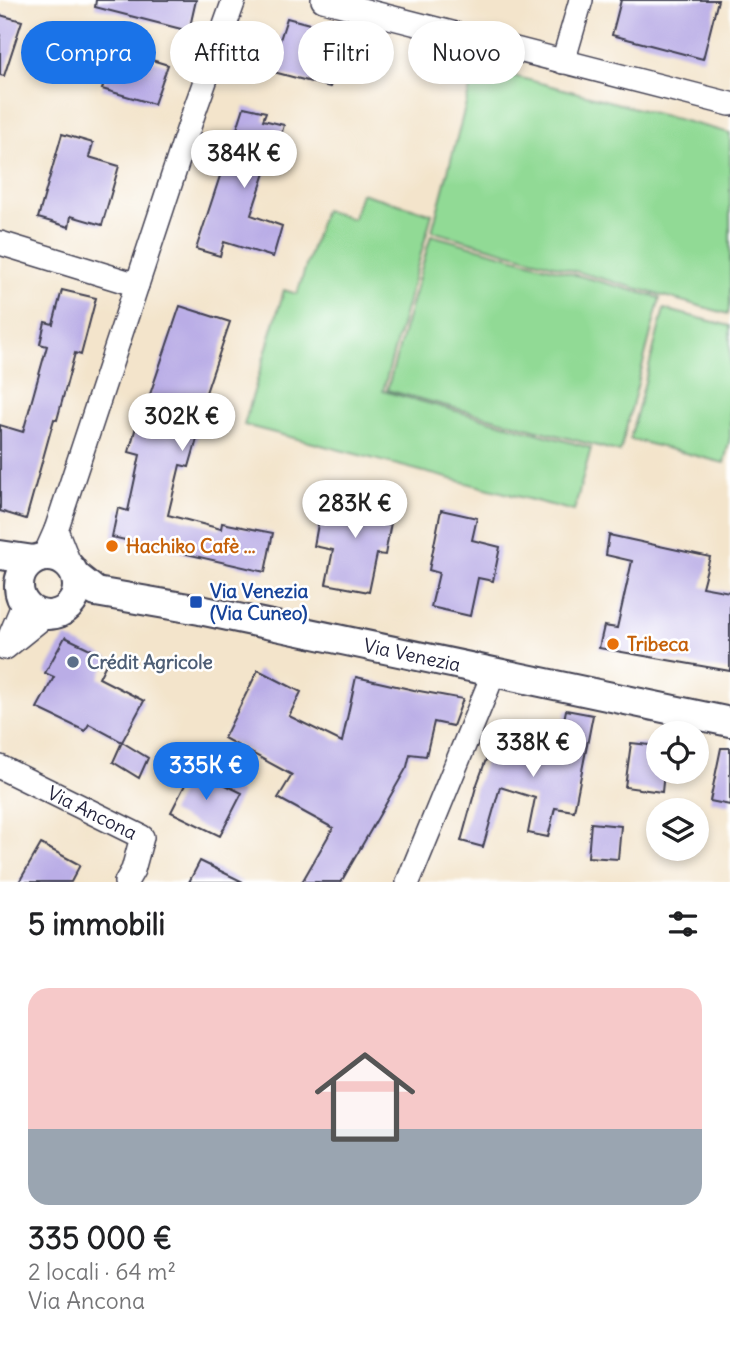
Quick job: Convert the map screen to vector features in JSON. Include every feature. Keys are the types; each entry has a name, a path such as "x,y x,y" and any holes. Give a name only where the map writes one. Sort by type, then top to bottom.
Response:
{"street":[{"path":"3,653 22,597 19,580 24,569 39,558 56,530 234,0"},
{"path":"323,0 730,104"},
{"path":"564,62 581,0"},
{"path":"0,243 137,285"},
{"path":"22,597 57,614 66,608 79,584 56,530"},
{"name":"Via Venezia","path":"0,555 54,557 64,561 79,584 730,722"},
{"path":"408,882 492,672"},
{"name":"Via Ancona","path":"0,767 142,836 134,870 127,882"}],"green space":[{"path":"525,79 730,133 728,314 432,231 471,84 525,84"},
{"path":"361,193 432,214 383,391 591,448 574,511 244,425 284,290 297,294 324,210 353,219"},
{"path":"431,235 660,298 620,452 387,390"},
{"path":"664,309 730,326 730,438 724,463 630,439"}],"building":[{"path":"96,0 196,0 191,21 170,21 170,26 95,7"},
{"path":"621,0 718,0 703,59 612,35"},
{"path":"0,15 22,21 4,76 0,75"},
{"path":"287,18 298,21 298,78 284,75 284,27"},
{"path":"156,61 168,65 154,104 102,89 104,84 156,84"},
{"path":"244,107 266,112 263,120 284,125 273,162 269,161 251,215 282,226 273,257 224,242 220,256 196,249"},
{"path":"62,134 93,143 89,157 119,166 102,225 71,216 69,227 38,218"},
{"path":"62,290 96,298 81,355 75,353 57,420 54,419 26,519 0,511 0,425 23,432 47,346 40,344 45,322 53,324"},
{"path":"180,306 230,322 197,419 202,421 189,467 180,465 168,515 221,529 222,523 273,533 265,572 112,537 118,508 128,511 140,455 129,452 142,405 146,406"},
{"path":"355,493 395,501 385,555 377,554 369,592 326,584 333,550 314,546 321,508 351,514"},
{"path":"441,510 477,518 472,540 500,547 493,581 478,578 470,616 431,607 439,573 429,570"},
{"path":"609,535 710,557 702,587 730,592 730,671 599,648 604,626 617,628 632,561 606,555"},
{"path":"65,637 109,658 99,678 144,701 122,742 89,724 85,731 37,708 54,677 45,673"},
{"path":"258,670 301,692 289,716 342,742 356,677 463,699 453,726 434,722 426,756 410,754 407,767 341,882 302,882 333,828 278,798 292,775 224,738"},
{"path":"566,710 593,715 574,811 555,808 548,837 528,833 535,798 500,787 483,847 461,841 488,754 514,761 523,734 559,745"},
{"path":"122,742 148,758 139,778 113,762"},
{"path":"631,743 646,745 646,784 663,784 662,792 625,787"},
{"path":"721,748 730,748 730,805 710,801"},
{"path":"193,769 242,793 220,836 171,812"},
{"path":"591,823 621,826 618,859 588,857"},
{"path":"41,844 80,865 71,882 19,882"},
{"path":"200,861 243,882 189,882"}],"place":[{"name":"Hachiko Cafè ...","path":"112,546"},
{"name":"Via Venezia (Via Cuneo)","path":"196,602"},
{"name":"Tribeca","path":"613,644"},
{"name":"Crédit Agricole","path":"73,662"}]}
